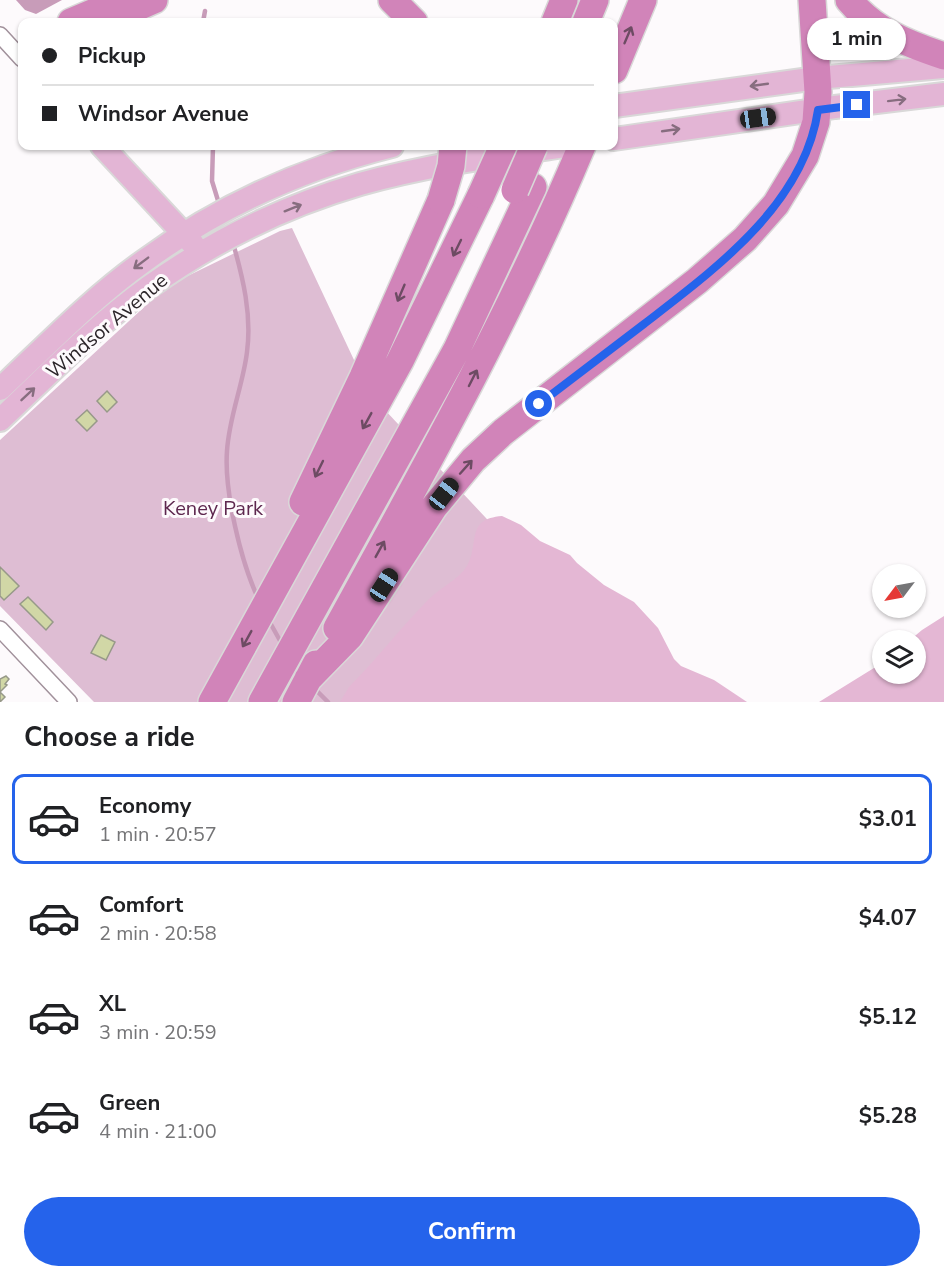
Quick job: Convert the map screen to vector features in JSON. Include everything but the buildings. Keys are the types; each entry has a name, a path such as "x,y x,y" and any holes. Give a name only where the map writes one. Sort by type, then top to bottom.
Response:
{"highway":[{"path":"80,18 122,0"},
{"path":"113,18 154,0"},
{"path":"392,0 410,18"},
{"path":"557,18 564,0"},
{"path":"588,18 595,0"},
{"path":"605,18 612,0"},
{"path":"618,60 643,0"},
{"path":"302,690 434,507 472,460 503,432 697,281 767,215 782,195 805,156 814,131 818,110 812,0"},
{"path":"849,0 866,18 885,32 944,56"},
{"path":"299,528 441,200 451,166 453,150"},
{"path":"218,691 270,597 280,556 400,362 501,150"},
{"path":"524,189 533,150"},
{"path":"262,702 322,578 472,284 524,189 548,150"},
{"path":"346,627 531,262 580,150"},
{"path":"245,702 322,578"}],"main road":[{"path":"618,105 817,78 944,67"},
{"path":"618,137 944,94"},
{"path":"106,150 184,234 210,248"},
{"name":"Windsor Avenue","path":"0,388 117,282 184,234 232,207 298,177 380,150"},
{"name":"Windsor Avenue","path":"0,420 136,297 210,248 239,232 297,206 359,184 431,168 541,150"},
{"path":"40,351 55,368"}],"street":[{"path":"0,35 18,55"},
{"path":"0,629 69,702"}],"green space":[{"name":"Keney Park","path":"292,228 370,394 658,702 94,702 0,606 0,440 167,286 280,231"}],"shaded area":[{"path":"16,0 62,0 36,14 25,10"},
{"path":"502,516 521,525 540,541 570,555 604,585 634,602 658,628 674,659 681,666 714,680 747,702 340,702 349,687 419,610 467,566 478,527 490,518"},
{"path":"944,616 944,702 819,702 872,669 872,684 926,684 926,630 922,630"}],"waterway":[{"path":"204,18 205,11"},
{"path":"213,150 212,181 220,207"},
{"path":"233,243 246,297 248,338 245,364 228,438 228,486 240,546 258,598"},
{"path":"268,619 283,646"},
{"path":"313,687 328,702"}],"route":[{"path":"539,404 664,309 757,226 776,204 805,156 818,110 857,105"}]}
